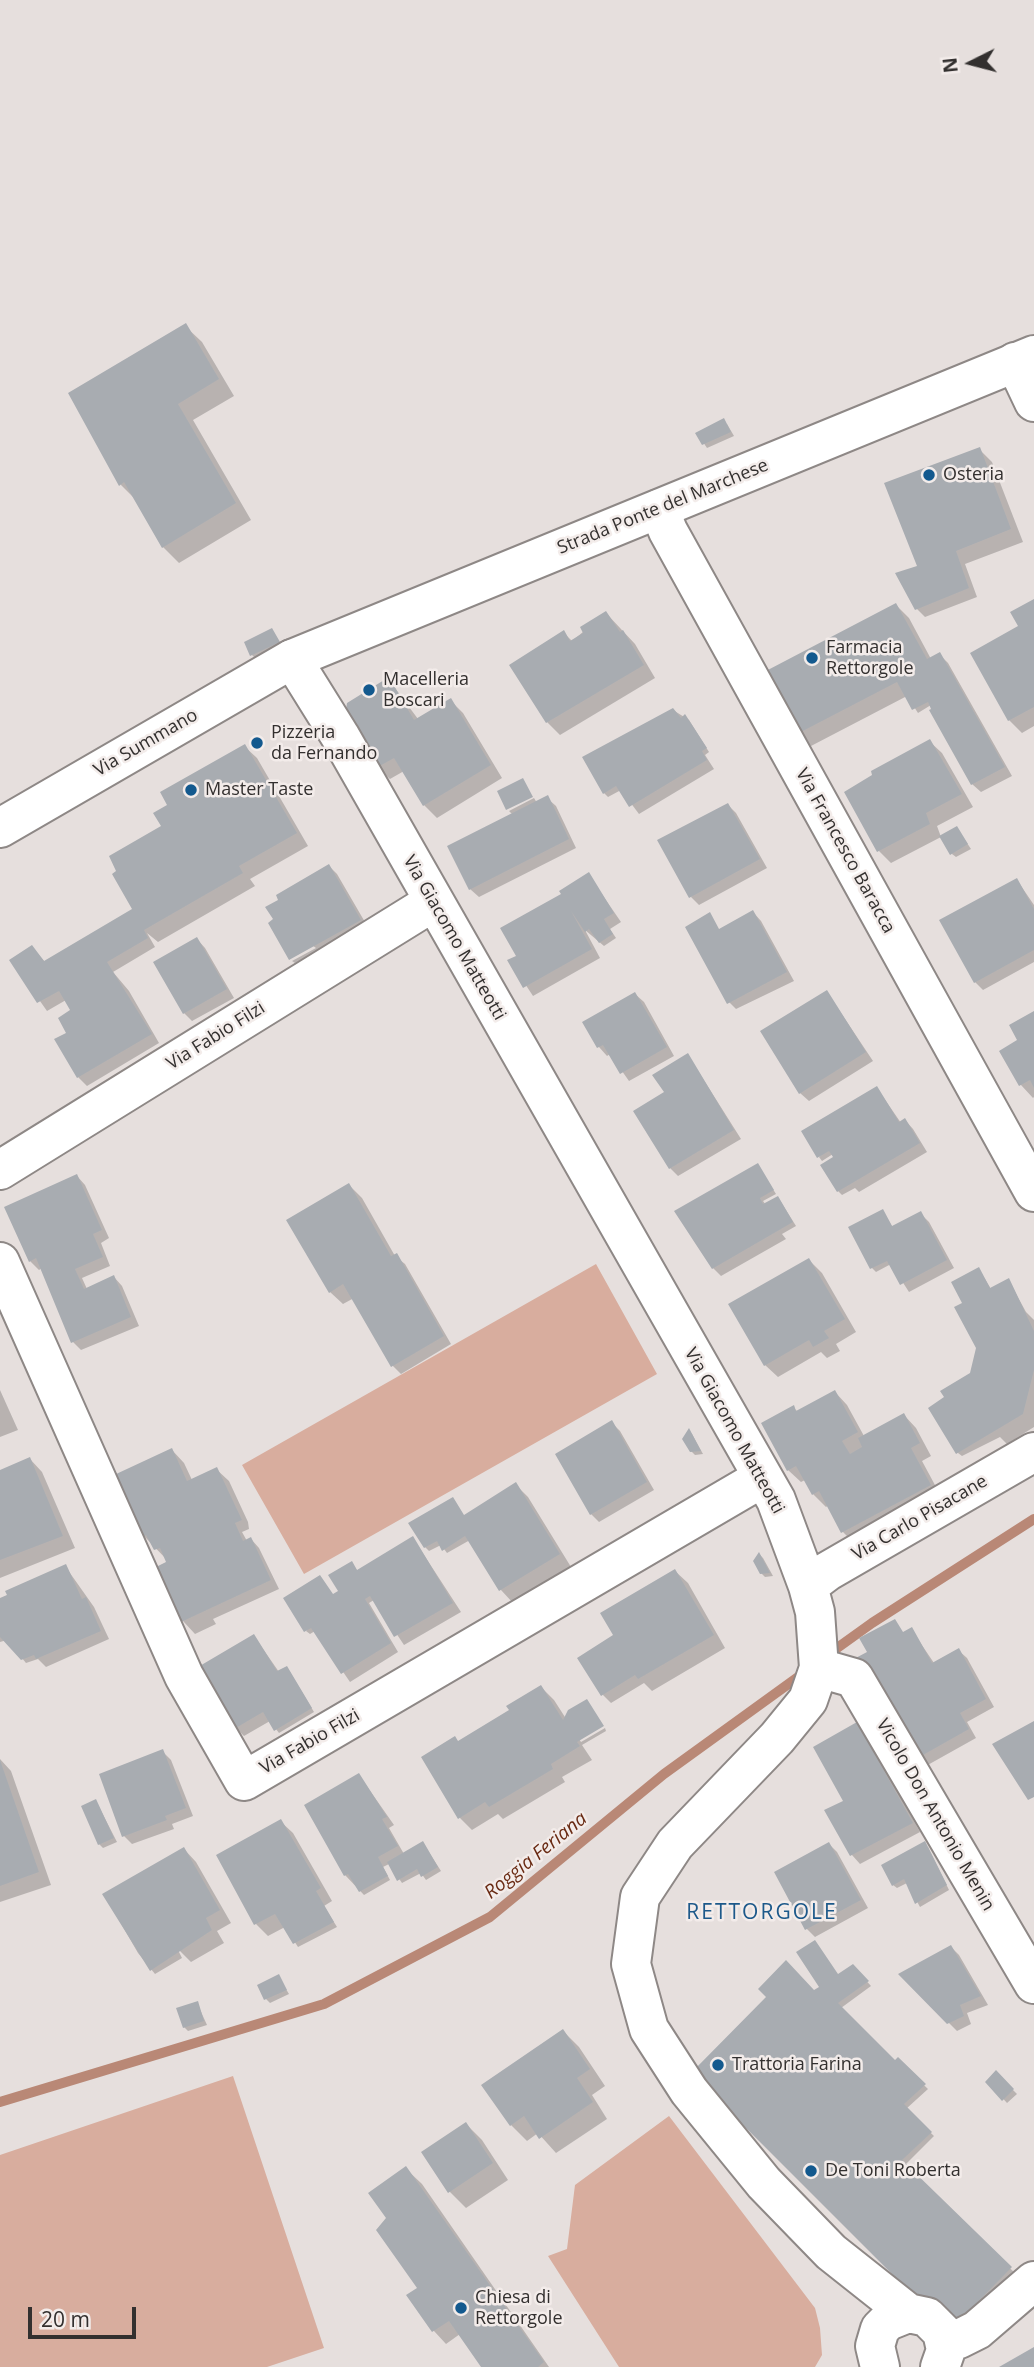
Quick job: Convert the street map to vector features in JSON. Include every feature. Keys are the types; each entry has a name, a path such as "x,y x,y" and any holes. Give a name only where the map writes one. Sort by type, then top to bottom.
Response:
{"street":[{"path":"1024,359 1034,402"},
{"name":"Strada Ponte del Marchese","path":"292,659 1024,359"},
{"name":"Via Francesco Baracca","path":"659,509 668,531 1034,1192"},
{"name":"Via Summano","path":"0,828 292,659"},
{"name":"Via Giacomo Matteotti","path":"292,659 340,736 776,1500 812,1599 820,1668 808,1700 777,1738 675,1844 640,1897 631,1964 649,2029 689,2091 764,2183 831,2252 908,2313 918,2314 935,2323 945,2358"},
{"name":"Via Fabio Filzi","path":"0,1170 433,902"},
{"name":"Via Fabio Filzi","path":"0,1262 184,1676 244,1780 762,1478"},
{"name":"Via Carlo Pisacane","path":"812,1599 828,1571 1034,1452"},
{"name":"Vicolo Don Antonio Menin","path":"820,1668 854,1678 1034,1984"},
{"name":"Via Giacomo Matteotti","path":"831,2252 872,2357"},
{"path":"945,2358 959,2339 977,2330 1034,2281"},
{"path":"872,2357 887,2321 908,2313"}],"shaded area":[{"path":"596,1264 657,1374 304,1574 242,1465"},
{"path":"233,2076 324,2348 267,2367 0,2367 0,2155"},
{"path":"669,2116 815,2308 822,2355 815,2367 619,2367 548,2256 567,2249 575,2185"}],"building":[{"path":"186,323 219,379 178,404 236,503 162,548 124,482 119,486 68,393"},
{"path":"724,418 731,432 702,445 695,433"},
{"path":"980,447 1011,529 956,551 969,588 915,610 895,573 917,566 884,483"},
{"path":"1034,599 1034,707 1008,721 970,653 1018,626 1010,612"},
{"path":"896,603 927,659 940,652 1005,767 971,785 929,710 931,709 928,702 912,710 897,682 797,734 764,672"},
{"path":"606,611 620,632 623,630 644,665 546,723 509,665 564,630 570,641 583,633 580,627"},
{"path":"272,628 280,642 250,656 244,642"},
{"path":"389,677 414,720 451,698 491,765 423,806 394,758 376,768 345,716 347,703"},
{"path":"673,708 681,718 685,714 707,748 702,751 707,760 629,807 616,786 603,794 582,757"},
{"path":"930,739 962,794 926,813 930,824 877,852 844,792 872,775 871,771"},
{"path":"245,744 297,833 239,866 243,873 144,930 148,938 107,962 152,1034 77,1078 54,1039 66,1033 58,1018 70,1010 59,991 37,1003 9,960 32,945 44,961 132,909 112,874 116,871 109,856 161,826 153,813 167,805 160,792"},
{"path":"523,778 533,797 506,810 497,791"},
{"path":"548,795 569,839 469,890 447,846"},
{"path":"728,803 760,859 689,898 657,840"},
{"path":"957,826 968,844 950,855 939,836"},
{"path":"329,864 361,920 289,960 268,923 273,919 265,907 278,900 276,895"},
{"path":"589,872 614,913 604,919 613,934 599,943 589,929 585,932 571,911 592,949 523,988 507,960 516,956 500,928 561,894 559,891"},
{"path":"1017,878 1034,909 1034,950 974,983 939,920"},
{"path":"753,910 787,972 727,1004 685,927 710,912 719,929"},
{"path":"197,937 227,989 183,1014 153,962"},
{"path":"827,990 866,1052 799,1094 760,1031"},
{"path":"635,992 667,1047 620,1074 603,1045 597,1048 582,1022"},
{"path":"1034,1011 1034,1088 1030,1080 1019,1086 999,1051 1017,1040 1009,1025"},
{"path":"688,1053 734,1130 669,1169 633,1111 664,1092 652,1075"},
{"path":"877,1086 899,1122 905,1118 920,1143 837,1192 820,1165 833,1157 829,1151 817,1158 801,1131"},
{"path":"758,1163 774,1190 760,1198 763,1204 778,1196 793,1222 712,1269 674,1211"},
{"path":"77,1174 102,1230 93,1234 103,1257 75,1269 84,1289 114,1275 131,1317 71,1343 36,1258 29,1262 4,1207"},
{"path":"349,1183 391,1256 397,1253 444,1336 391,1367 343,1284 329,1293 286,1220"},
{"path":"883,1209 892,1226 921,1211 947,1260 900,1285 887,1261 870,1269 848,1227"},
{"path":"809,1258 845,1319 824,1331 829,1338 813,1347 809,1340 764,1366 728,1304"},
{"path":"979,1267 990,1288 1009,1278 1034,1331 1034,1370 1023,1414 956,1454 928,1408 944,1397 940,1391 970,1373 976,1348 954,1307 962,1303 951,1282"},
{"path":"835,1390 858,1432 842,1441 850,1454 862,1447 858,1438 904,1413 920,1443 911,1448 931,1485 841,1533 819,1491 812,1495 796,1466 787,1471 761,1423 794,1405 796,1411"},
{"path":"612,1420 647,1482 590,1515 555,1454"},
{"path":"689,1428 701,1451 690,1452 682,1439"},
{"path":"172,1448 187,1481 217,1467 242,1520 235,1523 243,1541 251,1537 271,1580 181,1622 156,1567 166,1562 160,1548 154,1550 146,1535 143,1537 114,1475"},
{"path":"30,1457 63,1536 0,1560 0,1470"},
{"path":"516,1482 560,1554 499,1591 465,1536 442,1551 437,1541 424,1548 408,1523 453,1497 464,1515"},
{"path":"413,1536 453,1603 394,1637 370,1596 365,1599 391,1643 341,1674 311,1628 304,1632 283,1598 320,1575 333,1594 338,1591 328,1575 352,1561 357,1570"},
{"path":"759,1552 770,1573 760,1574 753,1561"},
{"path":"66,1564 82,1599 86,1597 101,1631 36,1659 34,1655 21,1660 0,1637 0,1598 7,1595 5,1591"},
{"path":"675,1569 714,1635 638,1679 635,1675 601,1696 577,1658 613,1635 600,1613"},
{"path":"895,1619 903,1632 912,1627 932,1663 959,1648 986,1699 960,1713 969,1729 907,1764 850,1661 867,1652 859,1638"},
{"path":"254,1634 277,1671 287,1666 312,1708 274,1731 263,1712 234,1729 198,1667"},
{"path":"541,1685 563,1720 568,1710 587,1699 604,1726 577,1742 580,1746 551,1764 553,1769 489,1807 485,1802 458,1819 421,1757 455,1736 458,1741 509,1710 506,1706"},
{"path":"1034,1721 1034,1797 1028,1800 992,1744"},
{"path":"857,1722 913,1823 850,1856 824,1810 843,1801 813,1747"},
{"path":"163,1749 186,1808 165,1816 167,1820 122,1837 99,1774"},
{"path":"0,1760 39,1872 0,1886"},
{"path":"359,1773 387,1817 382,1819 398,1846 378,1857 388,1876 359,1892 348,1874 344,1876 304,1805"},
{"path":"96,1799 114,1838 98,1845 81,1806"},
{"path":"281,1819 321,1888 316,1891 334,1922 293,1944 275,1914 254,1925 216,1855"},
{"path":"423,1841 438,1867 421,1877 417,1869 397,1881 387,1862"},
{"path":"925,1841 947,1885 915,1904 904,1879 892,1886 881,1865"},
{"path":"829,1842 861,1900 805,1930 774,1872"},
{"path":"184,1847 220,1910 206,1918 212,1930 150,1971 102,1894"},
{"path":"815,1940 838,1974 853,1964 869,1981 838,2003 895,2060 898,2057 926,2084 904,2104 932,2132 902,2160 1012,2267 949,2331 715,2097 693,2071 766,1997 758,1989 786,1960 814,1990 819,1987 796,1952"},
{"path":"951,1945 981,1996 960,2005 964,2016 947,2024 898,1974"},
{"path":"279,1974 287,1990 264,2000 257,1985"},
{"path":"198,2001 204,2021 183,2028 176,2008"},
{"path":"563,2029 590,2069 577,2078 593,2102 539,2139 524,2116 510,2126 481,2085"},
{"path":"996,2070 1014,2089 1002,2101 985,2082"},
{"path":"466,2122 493,2163 448,2193 421,2152"},
{"path":"406,2166 544,2362 538,2367 481,2367 449,2321 432,2332 406,2295 417,2288 376,2230 386,2218 368,2193"},
{"path":"1034,2347 1034,2367 999,2367"}],"waterway":[{"name":"Roggia Feriana","path":"826,1656 872,1623 1034,1519"},
{"name":"Roggia Feriana","path":"0,2102 324,2004 490,1917 664,1774 805,1672"}],"place":[{"name":"Osteria","path":"929,475"},
{"name":"Farmacia Rettorgole","path":"812,658"},
{"name":"Macelleria Boscari","path":"369,690"},
{"name":"Pizzeria da Fernando","path":"257,743"},
{"name":"Master Taste","path":"191,790"},
{"name":"Trattoria Farina","path":"718,2065"},
{"name":"De Toni Roberta","path":"811,2171"},
{"name":"Chiesa di Rettorgole","path":"461,2308"}],"district":[{"name":"RETTORGOLE","path":"762,1913"}]}
